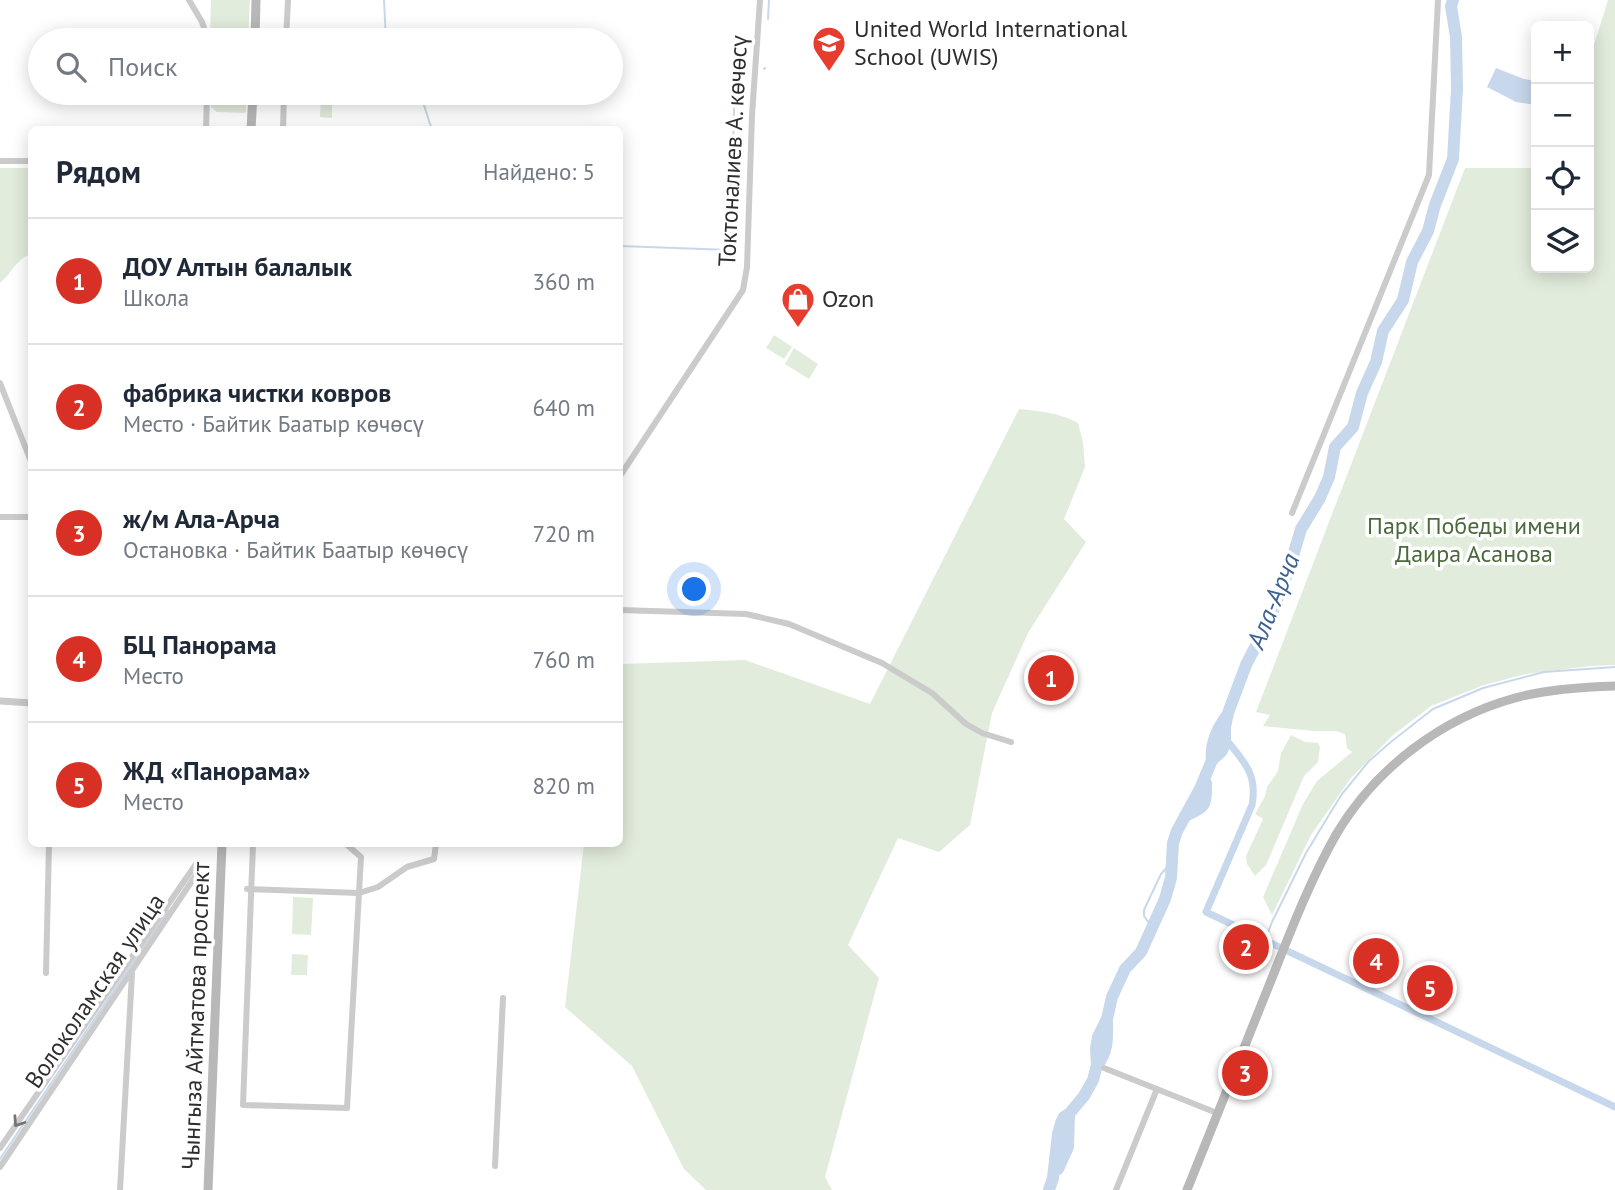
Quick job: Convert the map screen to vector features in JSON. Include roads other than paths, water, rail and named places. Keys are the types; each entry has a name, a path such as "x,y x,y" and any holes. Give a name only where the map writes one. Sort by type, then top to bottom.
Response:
{"main road":[{"path":"255,28 256,0"},
{"path":"251,126 252,105"},
{"path":"1186,1190 1320,866 1344,823 1371,786 1428,738 1462,719 1508,700 1552,691 1615,686"},
{"name":"Чынгыза Айтматова проспект","path":"208,1190 222,847"}],"street":[{"path":"189,0 204,28"},
{"path":"287,28 288,0"},
{"name":"Токтоналиев А. көчөсү","path":"623,472 740,296 745,283 760,0"},
{"path":"1292,513 1429,175 1438,0"},
{"path":"206,126 207,105"},
{"path":"283,126 284,105"},
{"path":"0,161 28,161"},
{"path":"0,383 28,454"},
{"path":"0,517 28,517"},
{"path":"623,610 746,614 789,624 882,663 932,693 966,724 982,733 1011,742"},
{"path":"0,701 28,703"},
{"path":"46,973 49,847"},
{"path":"253,847 249,889 243,1105 347,1108 361,857 349,847"},
{"path":"249,889 359,892 378,887 407,867 434,859 436,847"},
{"name":"Волоколамская улица","path":"0,1148 196,867 196,875 0,1167"},
{"path":"120,1190 132,971"},
{"path":"495,1166 503,998"},
{"path":"1104,1068 1217,1113"},
{"path":"1115,1190 1157,1089"}],"water":[{"path":"1496,68 1531,80 1531,104 1516,102 1487,87"}],"waterway":[{"path":"384,0 385,28"},
{"path":"768,19 769,0"},
{"name":"Ала-Арча","path":"1049,1190 1061,1123 1084,1096 1093,1080 1097,1065 1098,1037 1107,1019 1112,997 1125,969 1141,952 1165,899 1171,878 1173,843 1177,831 1212,760 1222,751 1228,713 1246,665 1271,616 1301,529 1329,477 1335,447 1353,427 1362,393 1376,362 1383,331 1403,300 1412,262 1428,231 1453,159 1457,89 1456,37 1451,6 1453,0"},
{"path":"623,246 730,250 735,78 741,70"},
{"path":"424,105 431,126"},
{"path":"1265,940 1306,853 1342,794 1369,761 1433,709 1483,688 1544,672 1615,667"},
{"path":"1212,760 1214,738 1225,718"},
{"path":"1225,738 1248,768 1253,784 1252,805 1206,912 1615,1107"},
{"path":"1185,816 1203,805 1206,783"},
{"path":"1152,927 1144,916 1144,910 1161,874 1171,863"},
{"path":"0,1159 168,910"},
{"path":"1097,1065 1105,1049 1107,1019"},
{"path":"1058,1169 1068,1147 1069,1114"}],"place":[{"name":"United World International School (UWIS)","path":"829,73"},
{"name":"Ozon","path":"798,329"},
{"name":"ДОУ Алтын балалык","path":"1051,678"},
{"name":"фабрика чистки ковров","path":"1246,947"},
{"name":"БЦ Панорама","path":"1376,961"},
{"name":"ЖД «Панорама»","path":"1430,988"},
{"name":"ж/м Ала-Арча","path":"1245,1073"}],"park label":[{"name":"Парк Победы имени Даира Асанова","path":"1474,540"}]}
